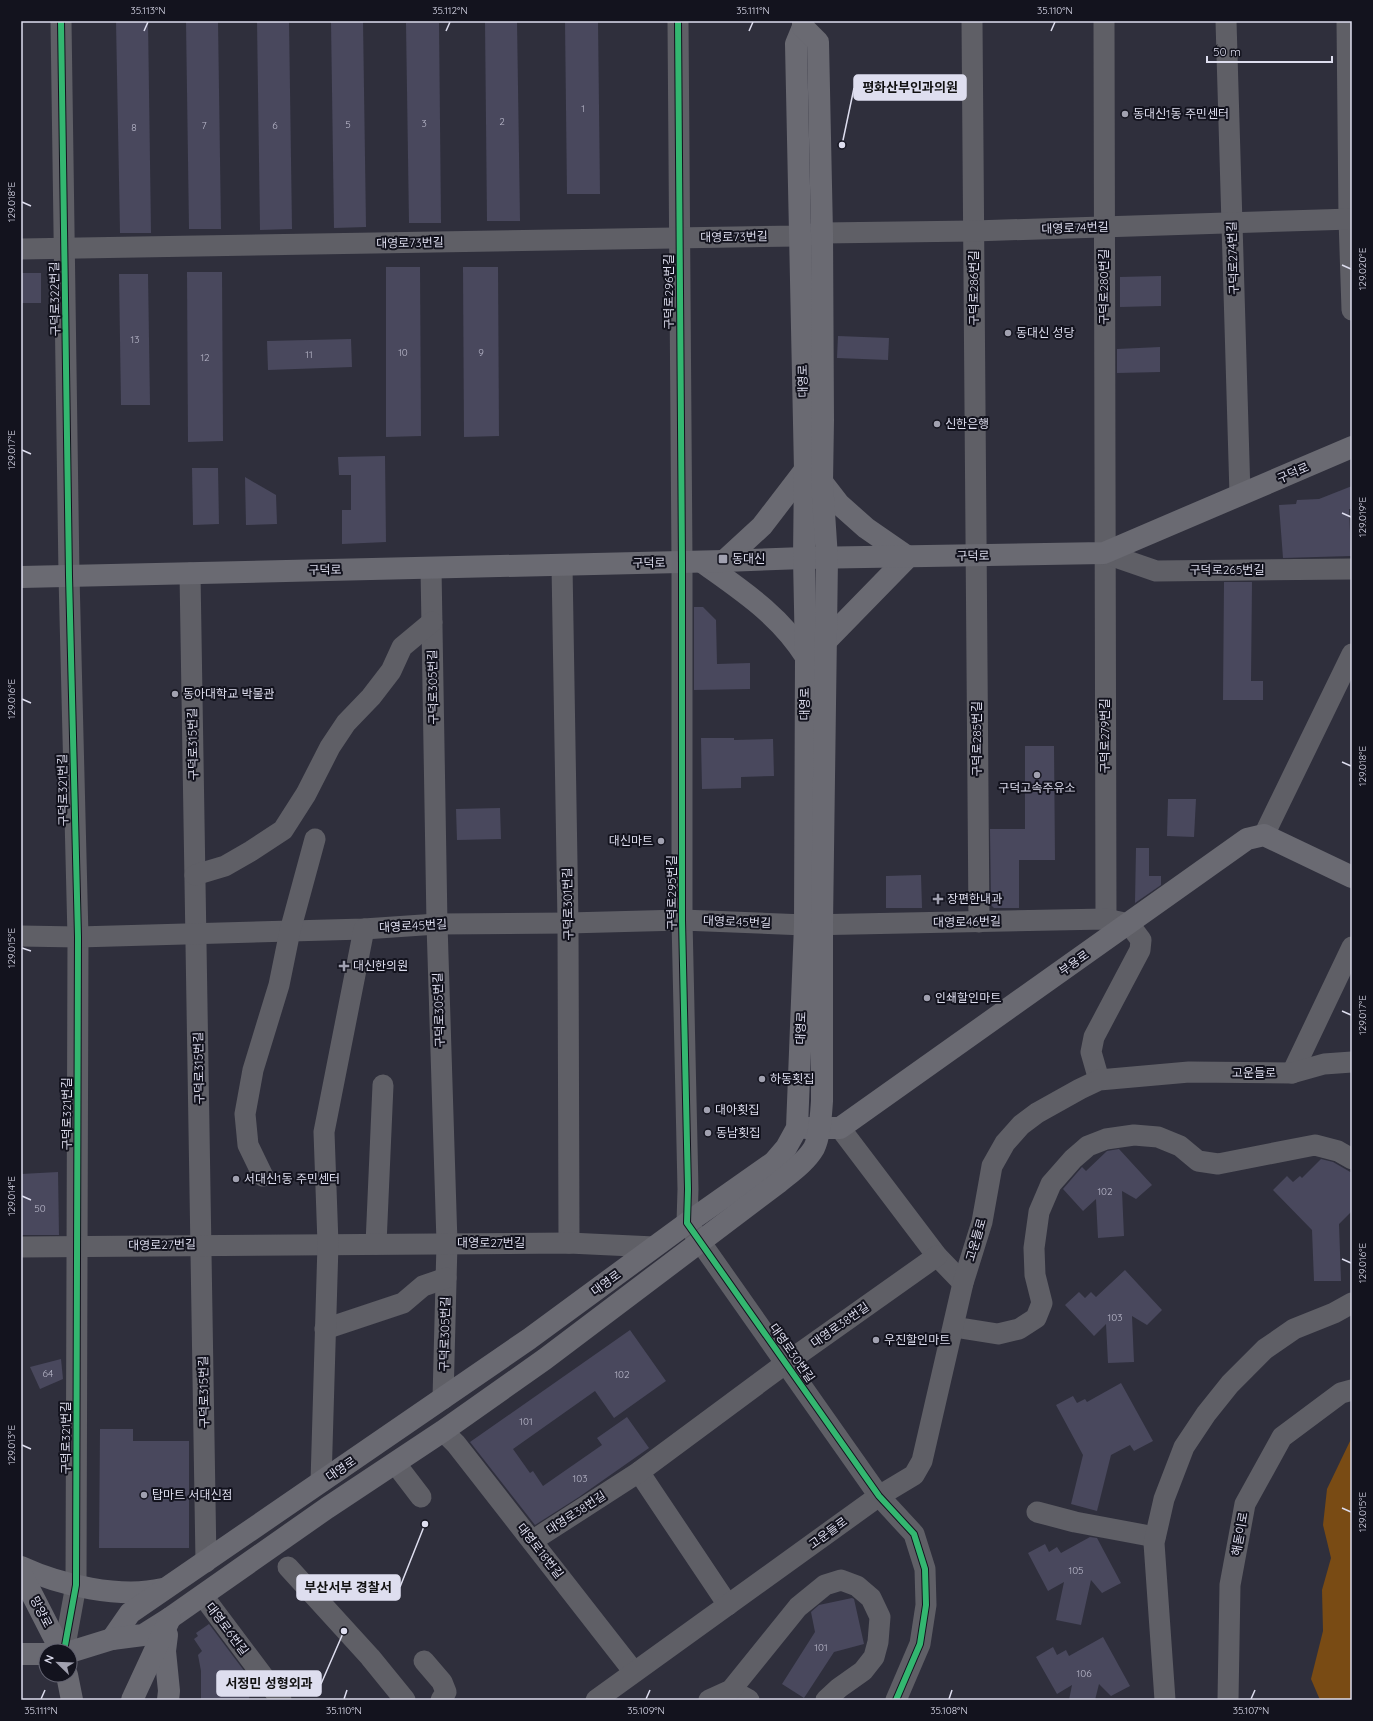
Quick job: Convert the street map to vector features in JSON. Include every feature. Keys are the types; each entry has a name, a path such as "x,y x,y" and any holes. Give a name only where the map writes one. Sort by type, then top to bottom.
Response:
{"main road":[{"name":"대영로","path":"112,1639 143,1635 203,1596 327,1508 444,1431 545,1359 701,1242 799,1166 829,1128 822,1101 813,924 804,558 813,476 823,420 822,233 818,42 803,24"},
{"name":"대영로","path":"112,1639 130,1614 529,1339 687,1223 774,1162 786,1148 798,1128 813,924 826,641 827,558 813,476 799,236 796,44 803,24"},
{"name":"구덕로","path":"21,577 724,562 804,558 908,558 1104,553 1352,447"},
{"path":"724,562 813,476 866,528 908,558 826,641"},
{"path":"692,562 761,605 797,642 806,657"},
{"path":"1264,835 1352,877"},
{"name":"부용로","path":"829,1128 1128,924 1247,839 1264,835"},
{"path":"798,1128 829,1128"},
{"path":"21,1568 45,1578 76,1586 134,1593 151,1592 170,1587"},
{"name":"망양로","path":"21,1573 58,1643"},
{"path":"132,1700 170,1618"},
{"path":"168,1700 169,1691 165,1651 170,1618"},
{"path":"78,1650 112,1639"},
{"path":"21,1654 38,1654"},
{"path":"69,1683 72,1700"}],"street":[{"name":"구덕로322번길","path":"61,21 69,576"},
{"name":"구덕로296번길","path":"678,21 680,238 692,562"},
{"name":"구덕로286번길","path":"972,21 976,556"},
{"name":"구덕로280번길","path":"1104,21 1104,553"},
{"name":"구덕로274번길","path":"1226,21 1240,495"},
{"path":"1347,21 1352,310"},
{"name":"대영로74번길","path":"799,236 822,233 974,231 1350,219"},
{"name":"대영로73번길","path":"21,249 799,236"},
{"name":"구덕로265번길","path":"1104,553 1156,570 1352,569"},
{"name":"구덕로279번길","path":"1104,553 1106,919"},
{"name":"구덕로285번길","path":"976,556 979,922"},
{"name":"구덕로295번길","path":"687,1223 688,1189 682,920 692,562"},
{"name":"구덕로301번길","path":"562,565 568,923 570,1243"},
{"name":"구덕로305번길","path":"431,568 437,924 447,1243 443,1399"},
{"name":"구덕로315번길","path":"190,573 206,1562"},
{"name":"구덕로321번길","path":"64,1643 76,1586 78,1247 78,937 69,576"},
{"name":"구덕로305번길","path":"195,875 225,866 283,830 306,794 330,747 346,723 372,697 392,671 402,647 432,622"},
{"path":"1264,835 1352,654"},
{"path":"264,1176 248,1146 245,1114 253,1070 279,985 290,931 315,839"},
{"name":"대영로46번길","path":"813,924 1106,919 1128,924"},
{"name":"대영로45번길","path":"21,936 78,937 364,929 437,924 682,920 813,924"},
{"path":"1099,1080 1091,1052 1094,1037 1140,950 1141,940 1128,924"},
{"path":"321,1482 328,1244 324,1132 364,929"},
{"path":"1292,1073 1352,947"},
{"name":"고운들로","path":"596,1700 879,1496 914,1475 922,1461 963,1283 982,1222 992,1166 1005,1143 1021,1125 1038,1113 1099,1080 1188,1072 1292,1073 1324,1064 1352,1062"},
{"path":"376,1244 383,1085"},
{"path":"829,1128 937,1256 963,1283"},
{"path":"954,1327 998,1334 1019,1329 1036,1318 1042,1303 1035,1275 1034,1248 1039,1212 1051,1184 1073,1159 1088,1146 1106,1139 1134,1135 1158,1137 1180,1146 1198,1161 1218,1164 1315,1145 1338,1151 1352,1159"},
{"name":"대영로30번길","path":"687,1223 879,1496 914,1534 925,1569 926,1605 920,1644 896,1700"},
{"name":"대영로27번길","path":"21,1247 570,1243 654,1247"},
{"name":"대영로38번길","path":"532,1541 638,1472 786,1363 937,1256"},
{"path":"325,1329 403,1303 423,1286 446,1278"},
{"path":"1165,1700 1154,1543 1164,1499 1184,1447 1206,1414 1230,1384 1265,1349 1294,1329 1334,1313 1352,1303"},
{"name":"해돋이로","path":"1228,1700 1230,1585 1245,1504 1282,1437 1342,1393 1352,1390"},
{"name":"대영로18번길","path":"444,1431 456,1444 634,1672"},
{"path":"395,1463 421,1496"},
{"path":"638,1472 728,1605"},
{"path":"1037,1512 1075,1522 1155,1537"},
{"path":"288,1567 370,1657 405,1700"},
{"path":"709,1700 731,1690 798,1607 825,1585 841,1580 858,1586 871,1598 880,1617 878,1642 874,1657 863,1671 839,1688 826,1700"},
{"name":"대영로6번길","path":"203,1596 280,1700"},
{"path":"424,1661 442,1682 446,1692 441,1700"},
{"path":"731,1690 749,1700"}],"shaded area":[{"path":"1352,1437 1352,1700 1320,1700 1311,1679 1323,1631 1322,1590 1331,1558 1323,1525 1327,1489"}],"building":[{"path":"116,21 148,21 151,233 120,233"},
{"path":"186,21 218,21 221,229 189,229"},
{"path":"257,21 289,21 292,229 260,230"},
{"path":"331,21 363,21 366,227 334,228"},
{"path":"485,21 517,21 520,221 487,221"},
{"path":"565,21 598,21 600,194 567,194"},
{"path":"406,23 439,23 441,223 409,223"},
{"path":"386,267 420,267 421,436 386,437"},
{"path":"463,267 498,267 499,436 464,437"},
{"path":"187,272 222,272 223,441 188,442"},
{"path":"21,273 41,273 41,303 21,303"},
{"path":"119,274 148,274 150,405 121,405"},
{"path":"1161,276 1161,306 1120,307 1120,277"},
{"path":"838,336 889,338 888,360 837,358"},
{"path":"351,339 352,367 268,370 267,341"},
{"path":"1160,347 1160,372 1117,373 1117,349"},
{"path":"385,456 386,542 342,544 342,510 351,510 351,475 339,475 338,457"},
{"path":"192,468 218,468 219,524 193,525"},
{"path":"245,477 276,495 277,524 246,525"},
{"path":"1352,486 1352,509 1349,509 1351,556 1283,558 1279,505 1296,504 1297,500 1319,499"},
{"path":"1224,582 1252,582 1251,681 1263,681 1263,700 1223,700"},
{"path":"694,607 703,607 716,620 717,664 750,663 750,689 694,690"},
{"path":"701,738 734,738 734,740 773,739 774,776 741,777 741,788 702,789"},
{"path":"1025,746 1054,746 1055,860 1019,860 1019,908 994,908 991,905 990,829 1025,829"},
{"path":"1168,799 1196,799 1194,837 1167,836"},
{"path":"500,808 501,839 457,840 456,809"},
{"path":"1136,848 1149,848 1149,876 1161,876 1161,885 1135,903"},
{"path":"921,875 922,908 886,908 886,876"},
{"path":"1119,1149 1152,1185 1136,1199 1122,1191 1124,1236 1098,1238 1096,1199 1083,1211 1063,1189 1082,1167 1086,1171 1107,1151"},
{"path":"1321,1159 1333,1162 1352,1173 1352,1211 1339,1224 1341,1281 1314,1281 1312,1230 1273,1190 1287,1176 1293,1182 1300,1176 1302,1178"},
{"path":"58,1172 59,1235 21,1235 21,1174"},
{"path":"1125,1270 1162,1310 1147,1325 1132,1316 1134,1362 1108,1363 1106,1324 1094,1336 1065,1305 1079,1292 1085,1298 1091,1292 1096,1297"},
{"path":"630,1330 666,1381 614,1418 595,1391 513,1449 530,1473 533,1471 543,1486 602,1445 597,1438 627,1417 649,1448 579,1497 535,1525 470,1442"},
{"path":"61,1359 63,1379 40,1389 30,1367"},
{"path":"1121,1383 1153,1441 1134,1451 1130,1445 1111,1455 1097,1511 1071,1504 1083,1455 1056,1405 1073,1396 1077,1403 1085,1399 1087,1402"},
{"name":"탑마트 서대신점","path":"100,1429 133,1429 133,1441 189,1441 189,1548 99,1548"},
{"path":"1090,1537 1097,1538 1121,1583 1102,1593 1091,1580 1081,1625 1056,1620 1064,1582 1048,1591 1028,1553 1045,1544 1049,1552 1057,1547 1061,1553"},
{"path":"852,1598 854,1599 864,1644 834,1652 804,1698 782,1684 815,1632 811,1612 819,1605"},
{"path":"209,1624 251,1680 249,1700 201,1700 201,1671 198,1655 202,1651 194,1639 198,1636 196,1633"},
{"path":"1103,1637 1130,1686 1111,1696 1099,1684 1095,1700 1069,1700 1072,1685 1057,1694 1036,1657 1053,1647 1057,1655 1066,1650 1069,1656"}],"cycle path":[{"path":"61,21 69,576 78,937 76,1585 65,1643"},
{"path":"678,21 682,562 682,920 688,1189 687,1223 879,1496 914,1534 925,1569 926,1605 920,1644 896,1700"}],"place":[{"name":"동대신1동 주민센터","path":"1125,114"},
{"name":"평화산부인과의원","path":"842,145"},
{"name":"동대신 성당","path":"1008,333"},
{"name":"신한은행","path":"937,424"},
{"name":"동대신","path":"723,559"},
{"name":"동아대학교 박물관","path":"175,694"},
{"name":"구덕고속주유소","path":"1037,775"},
{"name":"대신마트","path":"661,841"},
{"name":"장편한내과","path":"938,899"},
{"name":"대신한의원","path":"344,966"},
{"name":"인쇄할인마트","path":"927,998"},
{"name":"하동횟집","path":"762,1079"},
{"name":"대아횟집","path":"707,1110"},
{"name":"동남횟집","path":"708,1133"},
{"name":"서대신1동 주민센터","path":"236,1179"},
{"name":"우진할인마트","path":"876,1340"},
{"name":"탑마트 서대신점","path":"144,1495"},
{"name":"부산서부 경찰서","path":"425,1524"},
{"name":"서정민 성형외과","path":"344,1631"}]}
